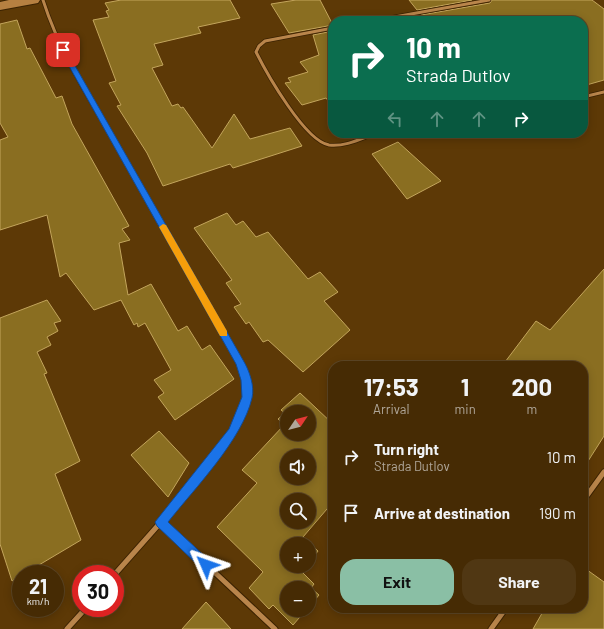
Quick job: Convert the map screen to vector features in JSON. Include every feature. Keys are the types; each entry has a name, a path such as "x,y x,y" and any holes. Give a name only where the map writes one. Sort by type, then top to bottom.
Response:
{"street":[{"path":"0,6 33,0"},
{"path":"43,0 50,22 70,64 240,362 246,380 247,397 233,432 161,522 123,565"},
{"path":"400,16 489,0"},
{"path":"328,29 265,41 259,46 256,52 296,116 318,141 324,144 339,145 361,138"},
{"path":"588,96 604,92"},
{"path":"588,494 604,472"},
{"path":"161,522 275,629"},
{"path":"491,629 502,613"},
{"path":"67,629 78,617"}],"building":[{"path":"121,0 230,0 240,18 198,27 201,33 154,44 163,65 152,68 172,106 178,104 181,108 183,107 212,148 234,114 250,139 290,128 302,146 233,168 230,164 163,186 147,153 117,106 121,105 109,83 116,81 93,20 109,17 106,11 109,10 105,3"},
{"path":"296,0 320,0 328,16 328,26 289,33 271,4"},
{"path":"409,0 472,0 417,10"},
{"path":"492,0 592,0 604,9 604,80 588,85 588,16 421,15 490,3"},
{"path":"17,20 27,49 30,48 56,98 62,96 72,124 129,226 122,229 130,240 119,243 128,295 151,284 178,331 187,326 202,350 210,345 234,379 175,420 158,397 164,393 154,380 171,370 145,323 138,327 137,323 134,325 121,300 94,310 66,273 60,277 47,215 0,230 0,140 8,137 0,123 0,24"},
{"path":"328,32 328,101 326,98 302,105 285,83 291,82 288,78 308,72 300,62 319,55 313,35"},
{"path":"398,142 441,181 407,199 372,154"},
{"path":"227,213 236,225 243,221 256,237 268,232 308,279 320,272 338,292 324,301 350,330 303,372 268,340 263,342 249,322 246,324 234,307 241,304 226,283 232,280 194,228"},
{"path":"604,269 604,436 588,461 588,361 506,361 536,321 550,330"},
{"path":"47,300 61,321 54,323 58,331 47,337 51,345 37,352 47,373 44,374 80,461 55,474 81,540 39,565 12,565 12,581 0,544 0,318"},
{"path":"300,393 313,405 287,405"},
{"path":"316,408 328,419 328,508 316,522 316,493 280,493 280,529 310,529 303,537 280,537 280,573 303,573 311,581 280,581 280,612 273,605 269,609 249,588 263,572 217,527 257,483 242,470 280,429 280,441 316,441"},
{"path":"159,431 189,463 168,497 131,455"},
{"path":"588,571 604,582 604,629 533,629 542,613 588,613"},
{"path":"206,602 231,629 182,629"},
{"path":"285,617 300,617 293,625"}],"slow traffic":[{"path":"163,227 224,333"}],"route":[{"path":"63,50 240,362 246,380 247,397 233,432 161,522 206,565"}]}
